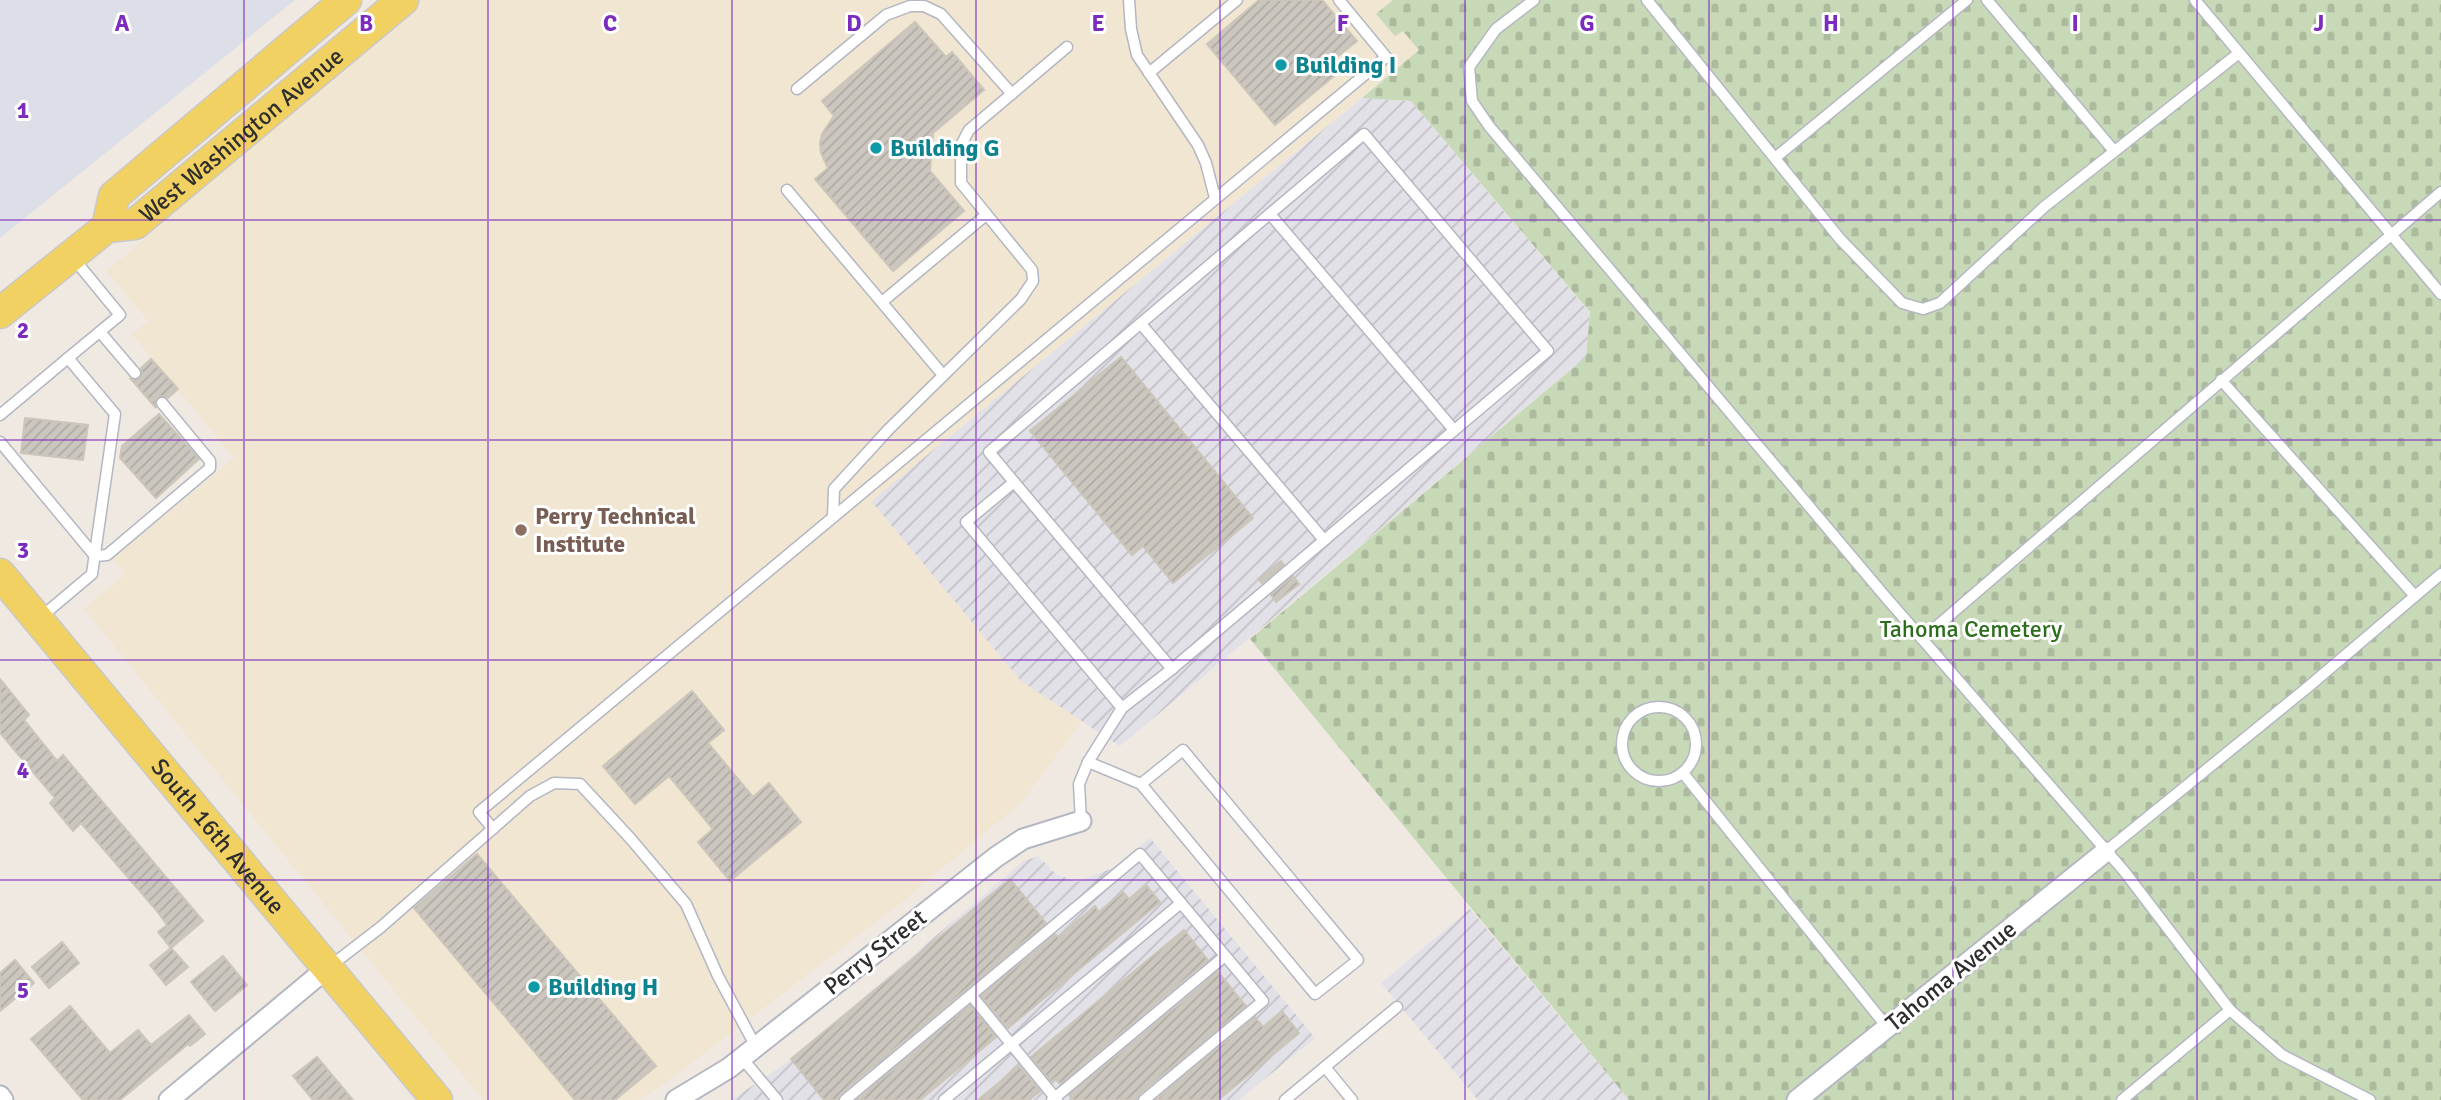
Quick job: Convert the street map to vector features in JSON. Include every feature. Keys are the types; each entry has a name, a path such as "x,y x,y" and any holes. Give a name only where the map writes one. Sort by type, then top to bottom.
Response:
{"main road":[{"name":"West Washington Avenue","path":"107,227 114,195 346,0"},
{"name":"West Washington Avenue","path":"0,313 107,227 135,224 403,0"},
{"name":"South 16th Avenue","path":"0,574 437,1100"}],"street":[{"name":"Perry Street","path":"676,1100 729,1068 996,857 1023,839 1082,821"},
{"name":"Tahoma Avenue","path":"1797,1100 2105,852"},
{"path":"169,1100 326,969"}],"lane":[{"path":"1129,0 1131,29 1137,55 1198,145 1206,163 1215,198"},
{"path":"1149,73 1237,0"},
{"path":"493,829 479,812 1386,57 1339,0"},
{"path":"1534,0 1496,29 1469,67 1472,101 1489,127 1922,639 2124,871 2230,1010 2281,1055 2370,1100"},
{"path":"1647,0 1840,239 1902,303 1923,309 1940,303 2044,207 2239,53"},
{"path":"1775,158 1967,0"},
{"path":"1987,0 2114,151"},
{"path":"2195,0 2441,293"},
{"path":"797,89 886,15 901,8 924,6 942,14 1012,94"},
{"path":"833,517 834,489 889,429 1021,299 1033,281 1032,270 961,183 961,145 969,130 1067,47"},
{"path":"1082,821 1079,785 1088,762 1122,708 1172,669 1548,351 1364,134 989,452 1172,669"},
{"path":"787,190 943,375"},
{"path":"1922,639 2441,192"},
{"path":"1270,214 1454,430"},
{"path":"882,302 986,215"},
{"path":"0,415 120,315 71,256"},
{"path":"1140,324 1324,540"},
{"path":"100,332 135,373"},
{"path":"38,620 92,574 115,414 68,358"},
{"path":"2221,380 2415,596"},
{"path":"94,556 107,555 210,468 210,461 162,404"},
{"path":"0,442 94,556"},
{"path":"1014,482 966,522 1122,708"},
{"path":"2105,852 2308,687 2441,574"},
{"path":"1656,707 1679,712 1688,720 1697,742 1696,754 1683,773 1661,782 1648,780 1628,765 1622,740 1633,718 1644,710 1656,707"},
{"path":"1088,762 1141,785 1315,994 1358,960 1183,750 1141,785"},
{"path":"1683,773 1887,1027"},
{"path":"326,969 381,927 530,796 554,783 580,784 686,904 749,1052 777,1100"},
{"path":"845,1100 1140,854 1263,1001 1144,1100"},
{"path":"944,1100 1181,903"},
{"path":"971,995 1055,1099 1225,956"},
{"path":"1284,1100 1397,1007"},
{"path":"2122,1100 2230,1010"},
{"path":"1325,1067 1352,1100"}],"shaded area":[{"path":"0,0 295,0 0,238"},
{"name":"Perry Technical Institute","path":"420,0 1393,0 1376,14 1395,36 1402,30 1419,50 871,501 1021,681 1082,721 1021,803 901,903 664,1084 639,1100 483,1100 84,609 125,574 113,559 234,458 132,334 148,321 107,271"},
{"path":"1362,98 1411,101 1590,313 1586,357 1120,746 1021,682 871,501"},
{"path":"1150,838 1315,1038 1239,1100 731,1100 785,1064 1024,861 1038,856 1056,874 1077,882 1115,867"},
{"path":"1470,909 1629,1100 1478,1100 1381,983"}],"green space":[{"name":"Tahoma Cemetery","path":"1393,0 2441,0 2441,1100 1629,1100 1250,639 1586,357 1590,312 1411,101 1362,98 1419,50 1403,31 1395,36 1376,14"}],"building":[{"name":"Building I","path":"1259,0 1322,0 1357,41 1333,60 1341,70 1275,125 1207,44"},
{"name":"Building G","path":"915,22 946,57 952,52 984,90 933,133 930,171 964,211 893,271 815,179 828,168 820,143 822,134 834,116 822,101"},
{"path":"1121,357 1253,518 1173,583 1143,546 1132,555 1030,431"},
{"path":"151,359 178,389 168,398 157,398 156,408 131,379 140,378 141,368"},
{"path":"159,414 199,459 156,498 120,458 122,446"},
{"path":"25,418 88,425 83,460 21,453"},
{"path":"1281,561 1284,565 1262,583 1258,579"},
{"path":"1293,576 1299,584 1276,602 1271,595"},
{"path":"0,679 29,715 24,720 57,761 63,755 203,921 171,948 158,932 167,925 157,911 81,823 73,831 50,803 55,798 0,733"},
{"path":"692,691 724,730 708,743 753,797 769,783 801,822 730,881 698,842 713,829 669,776 635,804 603,766"},
{"name":"Building H","path":"477,854 656,1066 615,1100 575,1100 414,908"},
{"path":"1010,879 1046,923 840,1094 838,1100 824,1100 791,1059"},
{"path":"1146,885 1160,902 1008,1028 981,996 1055,934 1058,937 1095,906 1099,912 1123,892 1129,899"},
{"path":"1184,930 1208,960 1060,1084 1055,1078 1051,1082 1031,1057"},
{"path":"62,942 79,963 49,988 32,967"},
{"path":"171,948 188,967 166,985 150,965"},
{"path":"223,956 247,985 215,1011 191,982"},
{"path":"15,960 34,983 0,1011 0,973"},
{"path":"1218,972 1246,1006 1139,1094 1137,1100 1073,1100 1069,1095"},
{"path":"970,1005 996,1037 920,1100 857,1100"},
{"path":"70,1006 110,1053 138,1030 151,1045 189,1015 205,1034 190,1046 188,1044 120,1100 83,1100 31,1039"},
{"path":"1282,1011 1299,1033 1218,1100 1156,1100 1255,1017 1263,1027"},
{"path":"317,1057 353,1100 313,1100 293,1076"},
{"path":"1019,1066 1040,1091 1029,1100 978,1100"}],"place":[{"name":"Building I","path":"1281,65"},
{"name":"Building G","path":"876,148"},
{"name":"Perry Technical Institute","path":"521,530"},
{"name":"Building H","path":"534,987"}]}
